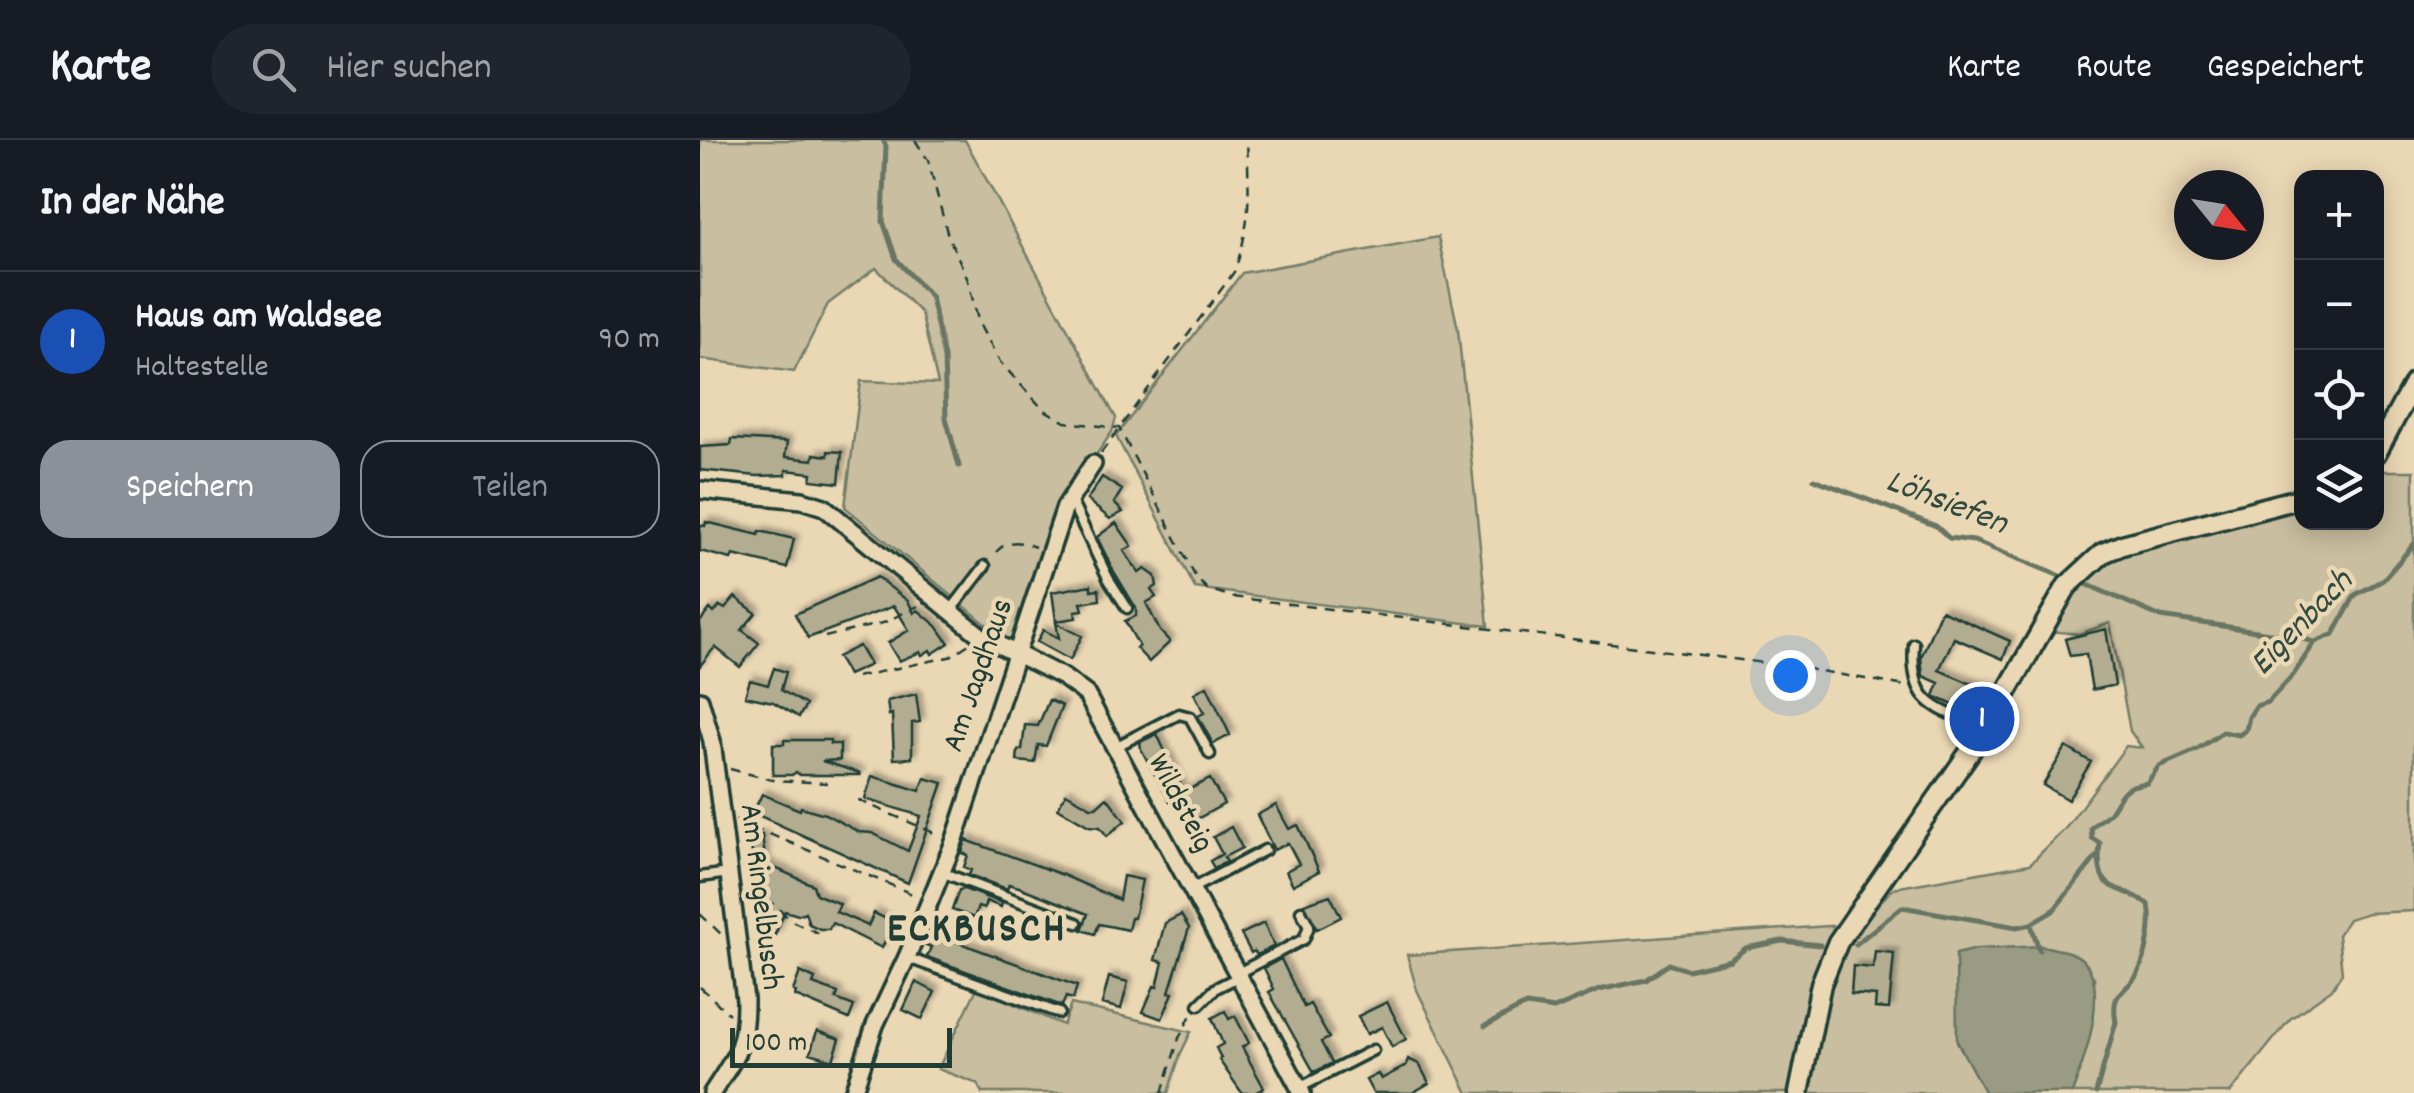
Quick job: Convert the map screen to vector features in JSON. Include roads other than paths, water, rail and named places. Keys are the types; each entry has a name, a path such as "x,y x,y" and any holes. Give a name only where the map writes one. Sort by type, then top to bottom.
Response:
{"street":[{"path":"2383,440 2414,382"},
{"name":"Am Jagdhaus","path":"853,1093 875,1025 954,842 1014,654 1070,498 1093,464"},
{"name":"Wildsteig","path":"700,490 802,500 824,508 981,636 1064,678 1086,694 1300,1091"},
{"path":"1800,1093 1821,984 1838,942 1985,730 2067,586 2103,553 2294,500"},
{"name":"Am Ringelbusch","path":"700,700 709,726 746,1000 740,1052 712,1093"}],"lane":[{"path":"1070,498 1108,578 1127,608"},
{"path":"950,611 985,566"},
{"path":"1914,644 1912,674 1917,688 1930,702 1985,730"},
{"name":"Wildsteig","path":"1117,746 1179,714 1190,717 1210,754"},
{"name":"Wildsteig","path":"1193,888 1265,850"},
{"path":"941,872 1077,922"},
{"path":"700,877 730,882"},
{"path":"1199,1005 1216,988 1304,938 1309,926 1301,910"},
{"path":"907,957 1059,1013"},
{"name":"Wildsteig","path":"1300,1091 1373,1050"}],"waterway":[{"path":"883,140 883,221 896,259 931,297 944,358 946,418 959,466"},
{"name":"Löhsiefen","path":"1814,479 1936,526 1949,538 1974,541 2060,576"},
{"name":"Eigenbach","path":"2096,1093 2116,1022 2115,1004 2141,968 2150,921 2149,905 2105,880 2099,860 2100,843 2092,838 2091,828 2110,812 2124,791 2147,783 2159,766 2196,750 2223,732 2239,735 2246,730 2256,706 2268,702 2293,675 2315,642 2334,634 2355,595 2383,580 2414,544"},
{"name":"Löhsiefen","path":"2086,584 2161,617 2314,642"},
{"path":"2039,950 2031,924 2053,911 2097,856"},
{"path":"1856,944 1902,907 2017,927 2031,924"},
{"path":"1485,1026 1526,1005 1554,1009 1599,990 1646,980 1669,964 1688,970 1730,960 1746,948 1782,941 1820,945"}],"place":[{"name":"Haus am Waldsee","path":"1982,719"}],"district":[{"name":"ECKBUSCH","path":"977,932"}]}
